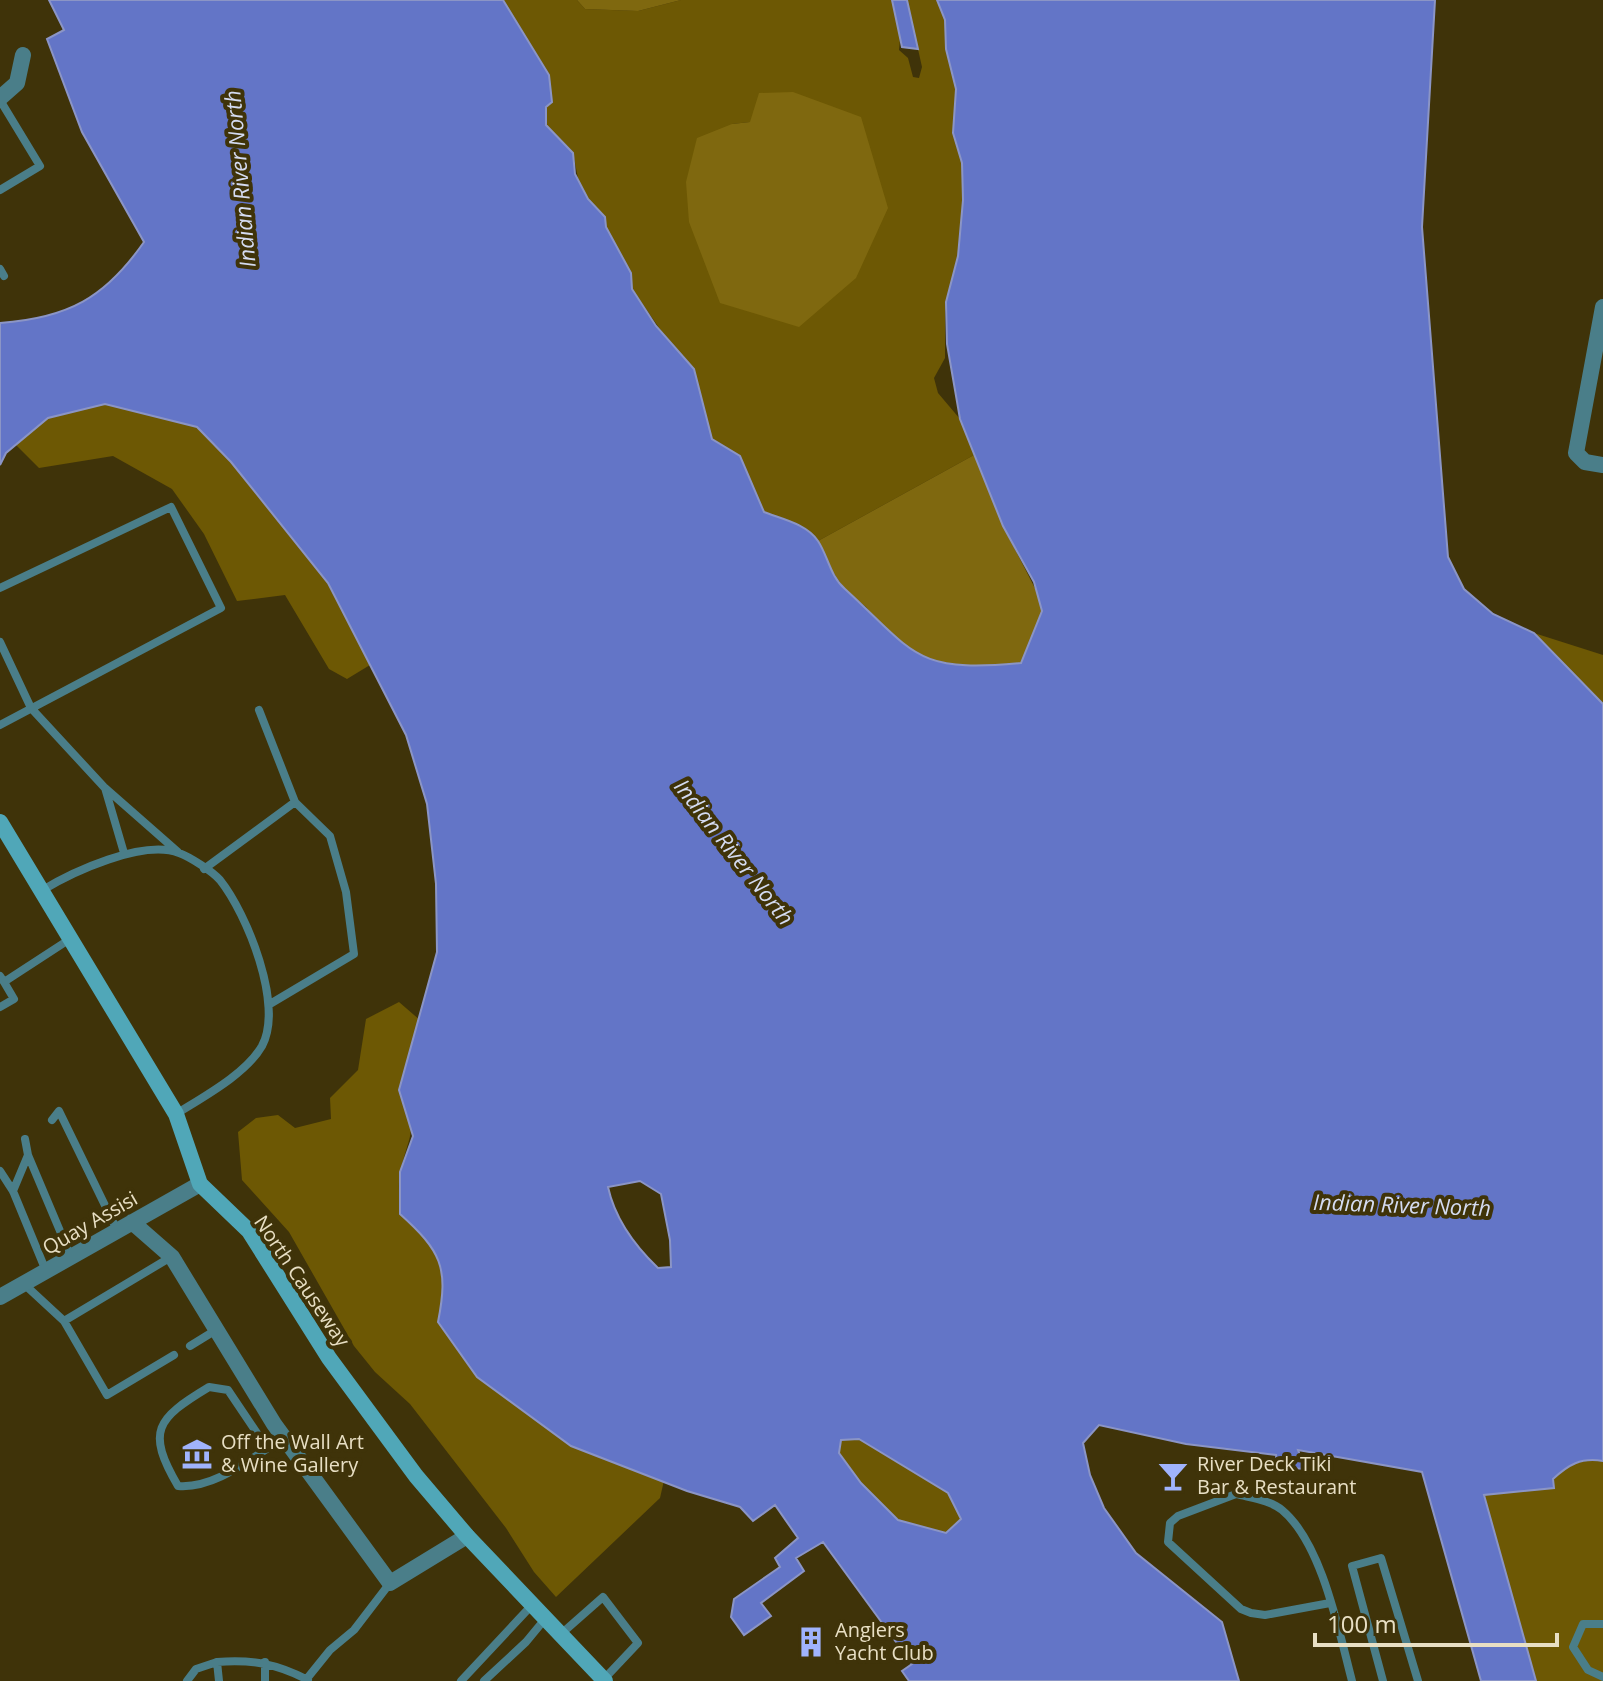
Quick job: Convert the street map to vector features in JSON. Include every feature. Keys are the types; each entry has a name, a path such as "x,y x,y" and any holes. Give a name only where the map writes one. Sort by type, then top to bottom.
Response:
{"main road":[{"name":"North Causeway","path":"0,822 176,1114 200,1184 249,1231 370,1417 467,1536 604,1680"}],"street":[{"path":"0,99 17,83 23,55"},
{"path":"1603,307 1576,453 1585,462 1603,465"},
{"name":"Quay Assisi","path":"0,1297 200,1184"},
{"path":"125,1226 172,1257 284,1438 390,1583 467,1536"}],"lane":[{"path":"0,99 40,166 0,190"},
{"path":"0,588 171,507 221,608 0,725"},
{"path":"0,642 31,708 104,787 178,852 219,879 259,955 270,1004 262,1045 225,1083 176,1114"},
{"path":"259,710 295,802 330,836 346,892 354,954 270,1004"},
{"path":"104,787 124,853"},
{"path":"204,869 295,802"},
{"path":"41,891 65,877 124,853 178,852"},
{"path":"0,1007 14,999 2,979 70,939"},
{"path":"52,1120 59,1111 125,1226"},
{"path":"25,1139 28,1155 71,1257"},
{"path":"13,1191 28,1155"},
{"path":"0,1171 13,1191 46,1271"},
{"path":"64,1321 172,1257"},
{"path":"23,1284 64,1321 107,1395 174,1355"},
{"path":"190,1346 216,1330"},
{"path":"267,1448 228,1390 209,1387 166,1418 157,1438 161,1457 178,1486 195,1487 215,1479 284,1438"},
{"path":"1330,1603 1265,1615 1241,1609 1168,1542 1170,1523 1178,1516 1236,1494 1266,1502 1282,1511 1306,1540 1330,1603 1352,1681"},
{"path":"1383,1681 1352,1566 1381,1558 1418,1681"},
{"path":"187,1681 196,1669 217,1662 265,1662 306,1680 330,1650 354,1630 390,1583"},
{"path":"561,1634 603,1597 638,1643 604,1680"},
{"path":"461,1681 532,1604"},
{"path":"484,1681 526,1642 546,1618"},
{"path":"1603,1624 1583,1624 1573,1647 1588,1670 1603,1677"},
{"path":"217,1662 219,1681"},
{"path":"265,1662 265,1681"}],"shaded area":[{"path":"503,0 577,0 585,9 638,11 681,0 892,0 901,28 899,50 908,58 913,77 919,78 922,67 907,0 937,0 945,20 946,49 956,89 953,133 962,163 963,200 958,256 945,312 945,358 934,378 938,393 960,419 974,455 818,541 805,528 764,512 740,456 712,439 694,369 676,352 632,289 631,273 606,227 605,217 588,199 579,183 573,153 546,125 547,107 552,101 549,75","holes":["750,122 689,222 732,124"]},
{"path":"577,0 681,0 638,11 585,9"},
{"path":"793,92 861,117 888,208 856,278 799,327 720,303 689,222 686,182 697,138 732,124 750,122 759,93"},
{"path":"105,404 197,427 231,462 328,583 370,665 347,679 329,669 285,595 237,601 204,534 172,489 113,456 39,468 16,445 48,418"},
{"path":"974,455 1003,526 1039,596 1042,611 1021,663 976,668 926,659 885,631 866,607 845,590 829,566 818,541"},
{"path":"1534,633 1603,655 1603,704"},
{"path":"399,1002 421,1021 399,1089 411,1123 400,1174 400,1214 425,1239 438,1261 442,1287 438,1322 665,1476 660,1498 556,1597 534,1572 506,1528 410,1404 375,1372 354,1346 289,1232 242,1180 238,1132 256,1118 278,1115 295,1128 331,1119 330,1098 358,1070 366,1019"},
{"path":"840,1439 859,1439 948,1493 962,1519 947,1533 899,1520 861,1483 839,1453"},
{"path":"1592,1459 1603,1461 1603,1681 1536,1681 1484,1495 1554,1488 1553,1479 1567,1466"}],"water":[{"name":"Indian River North","path":"49,0 503,0 549,75 552,102 546,107 546,125 573,153 575,174 588,199 605,217 606,227 631,273 632,289 656,326 694,369 712,439 740,456 764,512 794,523 813,535 840,584 904,644 937,661 986,665 1021,663 1042,611 1034,582 1003,526 960,419 947,344 946,302 958,256 963,200 962,163 953,133 956,89 946,49 945,20 937,0 1435,0 1422,227 1448,557 1464,589 1493,614 1534,633 1603,704 1603,1461 1581,1461 1570,1466 1553,1479 1554,1488 1484,1495 1536,1681 1481,1681 1422,1472 1298,1450 1305,1469 1277,1467 1276,1455 1186,1444 1099,1425 1083,1443 1090,1475 1104,1508 1136,1553 1222,1622 1239,1681 909,1681 902,1671 912,1664 823,1542 796,1558 804,1571 761,1603 771,1616 744,1635 731,1617 734,1599 780,1567 775,1558 798,1538 775,1505 753,1521 740,1507 687,1491 571,1446 477,1377 438,1322 442,1273 433,1250 400,1214 400,1172 413,1136 399,1090 437,952 436,884 427,804 406,735 328,583 231,462 197,427 105,404 48,418 6,453 0,465 0,323 46,316 83,302 115,278 144,242 82,132 47,39 64,30","holes":["640,1181 661,1194 670,1240 671,1267 658,1268 641,1250 621,1221 611,1199 608,1187","859,1439 948,1493 961,1519 946,1533 898,1520 861,1483 839,1453 841,1440"]},
{"path":"892,0 907,0 918,49 902,47"}],"place":[{"name":"Off the Wall Art & Wine Gallery","path":"197,1454"},
{"name":"River Deck Tiki Bar & Restaurant","path":"1173,1476"},
{"name":"Anglers Yacht Club","path":"811,1642"}]}
